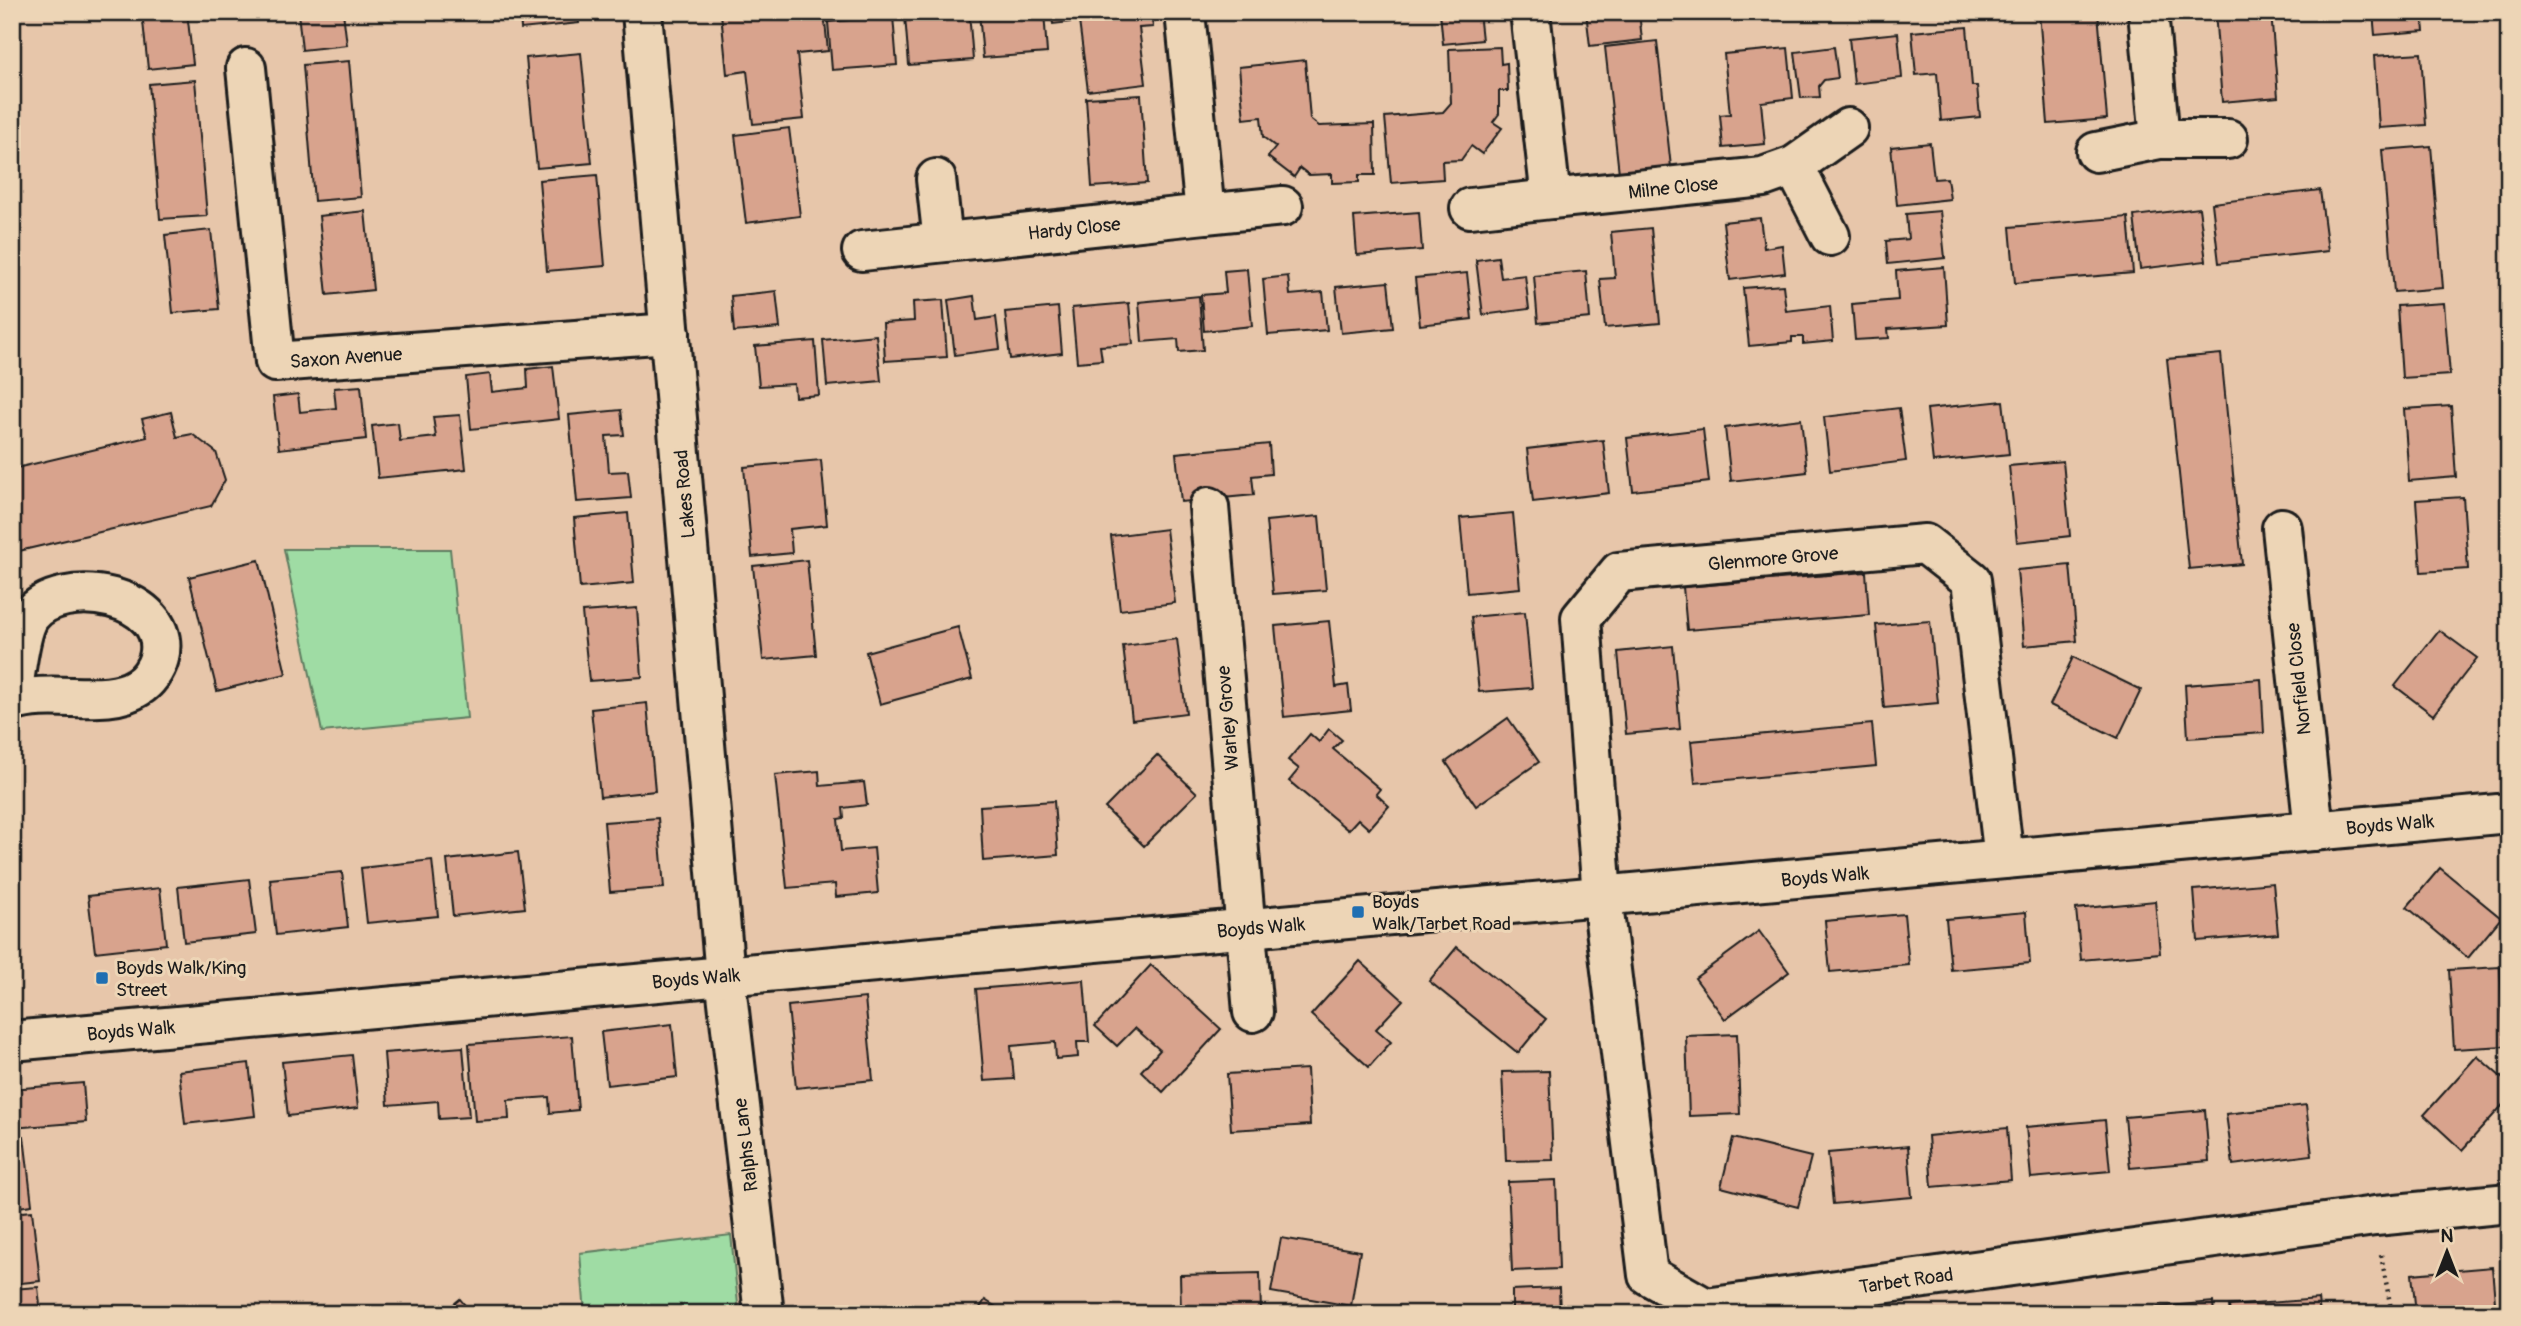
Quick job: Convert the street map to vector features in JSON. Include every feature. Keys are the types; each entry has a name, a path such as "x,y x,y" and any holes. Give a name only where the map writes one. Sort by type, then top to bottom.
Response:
{"street":[{"name":"Lakes Road","path":"642,12 725,976"},
{"path":"1185,12 1205,214"},
{"path":"1530,12 1551,200"},
{"path":"2148,12 2160,139"},
{"name":"Saxon Avenue","path":"246,68 275,362 670,333"},
{"name":"Milne Close","path":"1470,208 1763,177 1794,166 1848,128"},
{"path":"2096,152 2160,139 2228,139"},
{"path":"1794,166 1830,236"},
{"path":"936,179 943,242"},
{"name":"Hardy Close","path":"862,251 1283,206"},
{"name":"Warley Grove","path":"1209,507 1253,1012"},
{"name":"Norfield Close","path":"2282,528 2314,831"},
{"name":"Glenmore Grove","path":"1602,896 1581,618 1619,572 1925,544 1971,580 2004,859"},
{"path":"12,694 29,618 39,607 66,595 90,594 141,608 156,626 163,642 158,663 149,678 120,695 36,696 12,702"},
{"name":"Boyds Walk","path":"12,1041 2509,813"},
{"name":"Tarbet Road","path":"1602,896 1648,1275 1706,1308 2375,1216 2509,1203"},
{"name":"Ralphs Lane","path":"725,976 764,1314"}],"path":[{"path":"2375,1216 2392,1314"}],"green space":[{"path":"284,549 450,549 467,718 322,732"},
{"path":"731,1235 739,1314 585,1314 580,1253"}],"building":[{"path":"142,12 187,12 193,64 148,69"},
{"path":"298,12 343,12 347,45 302,50"},
{"path":"520,12 578,12 579,23 521,29"},
{"path":"824,12 828,51 797,54 804,119 753,124 747,71 727,74 721,13"},
{"path":"969,12 973,60 909,65 905,16"},
{"path":"979,12 1044,12 1047,53 983,58"},
{"path":"1051,12 1151,12 1153,27 1139,28 1146,84 1088,91 1079,21 1053,24"},
{"path":"1440,12 1479,12 1482,40 1443,44"},
{"path":"1586,12 1639,12 1642,40 1590,46"},
{"path":"2039,12 2098,12 2107,119 2048,124"},
{"path":"2215,12 2271,12 2278,97 2222,102"},
{"path":"2373,12 2422,12 2424,31 2375,35"},
{"path":"893,16 897,65 832,70 828,22"},
{"path":"1967,27 1972,86 1977,86 1980,117 1941,121 1937,73 1916,75 1912,32"},
{"path":"1898,33 1902,78 1854,84 1849,38"},
{"path":"1657,41 1671,167 1619,173 1605,47"},
{"path":"1500,47 1501,64 1507,63 1508,91 1499,91 1499,114 1493,122 1502,128 1482,154 1471,146 1461,160 1442,161 1443,179 1391,183 1385,117 1443,112 1451,103 1449,49"},
{"path":"1834,47 1838,78 1824,80 1819,86 1820,97 1801,98 1795,52"},
{"path":"1788,48 1793,98 1761,102 1765,144 1723,148 1720,115 1730,114 1724,54"},
{"path":"581,53 592,163 537,168 526,58"},
{"path":"2421,53 2426,125 2379,128 2374,56"},
{"path":"1305,60 1310,119 1319,126 1374,124 1375,175 1359,175 1359,182 1332,183 1332,174 1309,175 1300,168 1294,177 1268,157 1276,147 1263,137 1261,117 1244,119 1239,67"},
{"path":"349,61 361,197 314,201 303,65"},
{"path":"195,80 207,216 160,219 149,84"},
{"path":"1141,95 1147,183 1092,187 1086,98"},
{"path":"789,128 800,216 746,223 735,135"},
{"path":"1930,143 1934,179 1947,178 1950,199 1897,205 1891,147"},
{"path":"2431,146 2443,288 2394,292 2382,150"},
{"path":"597,175 605,266 547,271 539,180"},
{"path":"2320,190 2328,251 2219,263 2212,203"},
{"path":"2199,208 2206,261 2140,269 2134,216"},
{"path":"365,211 373,290 327,295 319,216"},
{"path":"1940,211 1945,258 1888,264 1886,241 1908,239 1906,214"},
{"path":"1419,212 1422,250 1357,255 1354,217"},
{"path":"2128,217 2133,273 2015,283 2010,227"},
{"path":"1760,218 1764,248 1782,245 1785,273 1730,280 1723,222"},
{"path":"1651,228 1660,323 1605,328 1600,279 1615,278 1611,232"},
{"path":"211,230 219,309 173,313 165,235"},
{"path":"1498,257 1501,278 1525,275 1529,309 1483,315 1476,260"},
{"path":"1944,267 1948,325 1888,329 1889,338 1855,340 1852,304 1898,300 1896,271"},
{"path":"1247,269 1252,326 1204,331 1201,295 1226,293 1224,271"},
{"path":"1586,271 1590,318 1538,323 1534,276"},
{"path":"1467,273 1472,319 1420,325 1415,278"},
{"path":"1288,276 1290,295 1323,292 1327,330 1268,335 1263,279"},
{"path":"1388,282 1393,328 1341,333 1336,287"},
{"path":"1783,285 1786,311 1830,306 1833,341 1803,344 1803,337 1792,337 1792,342 1749,346 1743,288"},
{"path":"776,291 780,328 734,332 731,296"},
{"path":"974,296 977,320 996,317 1000,349 955,355 948,300"},
{"path":"1199,296 1203,350 1179,352 1178,339 1142,342 1139,302"},
{"path":"943,300 947,357 885,361 883,323 914,321 913,302"},
{"path":"1129,303 1133,344 1100,346 1102,360 1077,362 1072,308"},
{"path":"2444,303 2450,375 2402,378 2397,306"},
{"path":"1058,307 1062,353 1010,359 1005,312"},
{"path":"876,335 881,381 827,386 823,340"},
{"path":"815,341 819,395 795,397 794,384 759,386 755,346"},
{"path":"2221,354 2242,564 2189,569 2167,359"},
{"path":"553,366 559,419 471,429 466,377 490,374 492,392 528,388 527,369"},
{"path":"361,386 366,439 279,449 273,397 298,394 300,412 336,408 334,388"},
{"path":"2003,401 2009,454 1933,462 1927,409"},
{"path":"2451,406 2456,477 2409,481 2404,409"},
{"path":"1899,408 1906,461 1830,471 1824,417"},
{"path":"621,410 624,435 606,436 609,472 628,471 631,498 577,502 569,415"},
{"path":"171,412 177,437 192,434 216,452 225,480 211,506 19,551 12,522 12,469 147,437 142,419"},
{"path":"460,415 466,469 378,478 372,426 398,423 400,441 436,437 433,417"},
{"path":"1801,419 1807,472 1731,481 1725,428"},
{"path":"1703,429 1709,482 1633,491 1627,438"},
{"path":"1603,440 1609,493 1533,502 1527,449"},
{"path":"1269,444 1271,474 1252,476 1254,495 1181,502 1176,453"},
{"path":"821,460 827,525 790,529 792,553 752,557 744,467"},
{"path":"2063,461 2070,536 2017,542 2009,466"},
{"path":"2463,497 2468,569 2421,572 2416,500"},
{"path":"628,513 634,583 580,588 574,518"},
{"path":"1513,513 1520,588 1467,593 1460,518"},
{"path":"1319,516 1326,590 1273,594 1266,521"},
{"path":"1166,529 1175,603 1120,610 1111,536"},
{"path":"259,560 286,674 217,691 189,577"},
{"path":"807,560 816,655 763,660 753,566"},
{"path":"2070,565 2077,641 2024,646 2017,570"},
{"path":"1866,572 1869,615 1687,630 1683,587"},
{"path":"637,608 642,677 589,681 582,612"},
{"path":"1525,612 1532,688 1479,692 1471,617"},
{"path":"1329,621 1336,687 1348,685 1351,710 1284,717 1275,626"},
{"path":"1930,621 1938,703 1884,708 1876,625"},
{"path":"958,627 972,679 880,704 866,652"},
{"path":"2439,630 2477,658 2433,715 2395,686"},
{"path":"1177,639 1186,713 1132,720 1123,646"},
{"path":"1673,646 1680,729 1626,734 1618,652"},
{"path":"2073,657 2141,690 2118,738 2050,705"},
{"path":"2261,679 2264,733 2188,738 2185,685"},
{"path":"647,703 655,791 600,797 591,709"},
{"path":"1508,718 1539,762 1476,806 1446,762"},
{"path":"1872,724 1876,766 1695,783 1691,741"},
{"path":"1329,729 1342,740 1333,749 1380,789 1376,794 1389,806 1369,829 1358,819 1348,830 1289,781 1299,769 1288,760 1310,734 1319,742"},
{"path":"1157,755 1197,793 1144,846 1105,808"},
{"path":"819,771 820,786 864,782 867,805 843,808 844,818 838,819 841,851 874,848 878,893 836,897 835,884 787,888 775,775"},
{"path":"1054,801 1058,855 983,861 980,806"},
{"path":"658,818 664,888 610,892 604,822"},
{"path":"518,852 525,908 453,916 447,860"},
{"path":"432,860 438,916 367,923 361,868"},
{"path":"2440,868 2501,918 2468,958 2407,907"},
{"path":"342,872 348,927 276,935 270,879"},
{"path":"249,879 256,934 184,942 178,887"},
{"path":"2273,883 2278,934 2198,941 2194,890"},
{"path":"160,888 166,944 95,952 88,896"},
{"path":"2155,901 2160,953 2081,960 2076,909"},
{"path":"2026,912 2030,963 1951,970 1946,919"},
{"path":"1904,914 1909,965 1830,972 1825,921"},
{"path":"1759,931 1789,972 1725,1019 1695,978"},
{"path":"1457,947 1546,1019 1518,1053 1429,981"},
{"path":"1360,961 1403,1000 1376,1029 1391,1042 1369,1067 1311,1015"},
{"path":"1151,965 1221,1029 1163,1092 1141,1071 1160,1050 1135,1028 1117,1046 1095,1026"},
{"path":"2500,967 2505,1046 2454,1049 2449,970"},
{"path":"1084,980 1089,1042 1077,1042 1078,1057 1056,1059 1055,1042 1011,1046 1014,1079 984,1081 976,989"},
{"path":"865,998 873,1080 796,1088 788,1006"},
{"path":"672,1024 677,1077 607,1085 601,1032"},
{"path":"1737,1034 1740,1114 1689,1116 1686,1036"},
{"path":"572,1036 578,1110 550,1113 549,1097 508,1100 509,1119 475,1121 469,1044"},
{"path":"463,1047 469,1117 439,1119 438,1101 388,1105 384,1053"},
{"path":"352,1055 358,1108 288,1116 282,1062"},
{"path":"2477,1056 2509,1084 2509,1098 2462,1150 2424,1115"},
{"path":"249,1063 255,1116 185,1124 179,1071"},
{"path":"1307,1069 1310,1125 1231,1130 1227,1074"},
{"path":"1549,1071 1553,1160 1506,1161 1502,1072"},
{"path":"83,1083 86,1122 12,1128 12,1089"},
{"path":"2306,1105 2312,1155 2233,1165 2226,1114"},
{"path":"2205,1110 2209,1161 2130,1168 2125,1117"},
{"path":"2105,1120 2110,1171 2031,1178 2026,1127"},
{"path":"2007,1128 2011,1180 1932,1187 1928,1136"},
{"path":"24,1136 32,1205 12,1208 12,1137"},
{"path":"1733,1138 1811,1157 1798,1207 1721,1187"},
{"path":"1908,1146 1912,1197 1833,1204 1828,1153"},
{"path":"1556,1180 1559,1269 1512,1271 1508,1182"},
{"path":"32,1211 40,1281 12,1284 12,1213"},
{"path":"1281,1238 1360,1251 1351,1306 1271,1292"},
{"path":"2492,1267 2496,1314 2416,1314 2412,1274"},
{"path":"1260,1273 1261,1314 1181,1314 1180,1275"},
{"path":"38,1287 41,1314 12,1314 12,1289"},
{"path":"1559,1288 1560,1314 1512,1314 1512,1290"},
{"path":"460,1299 472,1314 442,1314"},
{"path":"2318,1299 2320,1314 2230,1314 2229,1306"},
{"path":"985,1300 1007,1314 976,1314"},
{"path":"2213,1302 2214,1314 2124,1314 2124,1310"}],"place":[{"name":"Boyds Walk/Tarbet Road","path":"1358,912"},
{"name":"Boyds Walk/King Street","path":"102,978"}]}
